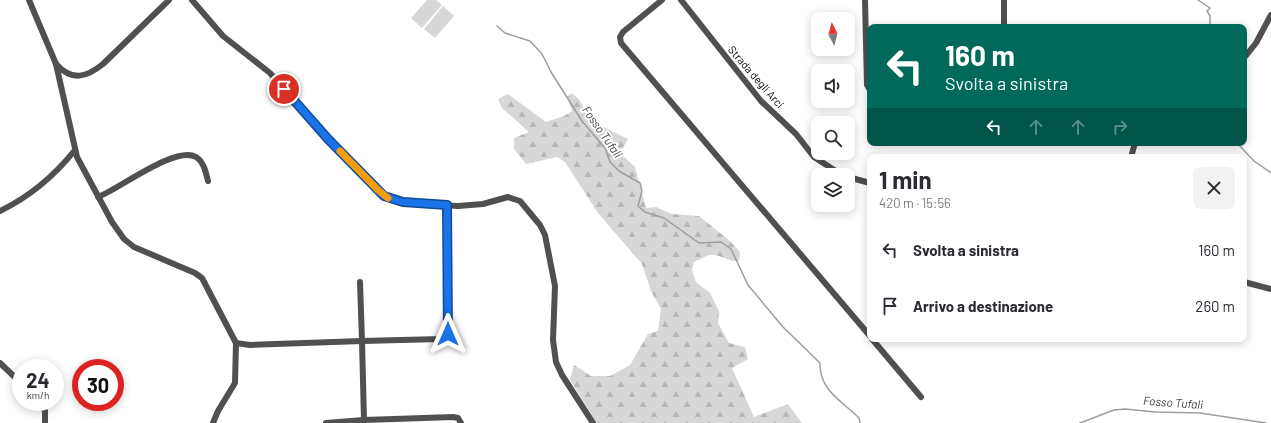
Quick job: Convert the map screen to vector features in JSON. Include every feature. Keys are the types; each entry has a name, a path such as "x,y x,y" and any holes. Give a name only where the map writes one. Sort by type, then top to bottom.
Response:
{"street":[{"path":"29,0 56,64 75,150 84,172 112,222 129,244 195,273 202,278 236,343 236,381 213,423"},
{"path":"56,64 62,70 71,74 82,76 91,73 169,0"},
{"path":"192,0 223,36 270,73 323,134 380,193 398,201 447,205 478,205 507,197 520,201 542,226 545,235 555,286 553,340 555,358 562,375 593,423"},
{"path":"662,0 623,32 620,37 621,43 867,332"},
{"name":"Strada degli Arci","path":"680,0 761,101 796,134 814,157 831,168"},
{"path":"865,0 867,84"},
{"path":"1004,0 1004,24"},
{"path":"1247,54 1256,43 1271,15"},
{"path":"0,211 38,186 61,166 75,150"},
{"path":"98,197 159,164 184,155 193,156 200,161 208,181"},
{"path":"855,179 867,182"},
{"path":"236,343 250,345 441,339 447,336 447,205"},
{"path":"360,282 364,420"},
{"path":"1247,283 1271,289"},
{"path":"875,342 921,397"},
{"path":"0,363 12,374"},
{"path":"45,411 45,423"},
{"path":"326,423 364,420 453,417 458,418 461,423"}],"green space":[{"path":"427,0 436,0 442,5 422,28 411,18"},
{"path":"443,6 454,16 435,38 424,29"},
{"path":"571,93 581,102 587,114 594,121 628,139 620,153 635,167 646,208 656,207 672,214 699,216 730,241 740,252 739,261 710,255 694,262 692,270 696,282 710,293 719,311 718,323 729,343 745,347 748,359 732,368 754,417 788,404 802,423 597,423 570,380 574,365 591,376 610,376 630,365 648,334 658,331 661,309 651,291 642,264 598,213 565,162 557,157 526,164 514,149 514,138 529,132 502,108 498,99 508,94 546,122 564,116 572,111 567,97"}],"waterway":[{"path":"1198,0 1210,8 1207,11 1210,16 1210,24"},
{"name":"Fosso Tufali","path":"497,26 505,33 530,41 542,54 551,72 582,121 605,148 610,162 619,171 640,183 642,191 638,206 645,212 664,218 699,243 721,242 731,249 748,285 783,327 820,363 823,381 827,388 859,418 860,423"},
{"path":"1240,146 1254,161 1271,173"},
{"name":"Fosso Tufali","path":"1080,423 1114,410 1125,409 1155,412 1200,413 1266,423"}],"slow traffic":[{"path":"340,151 384,196 388,198"}],"route":[{"path":"284,89 328,139 384,196 391,200 403,202 447,205 448,334"}]}
